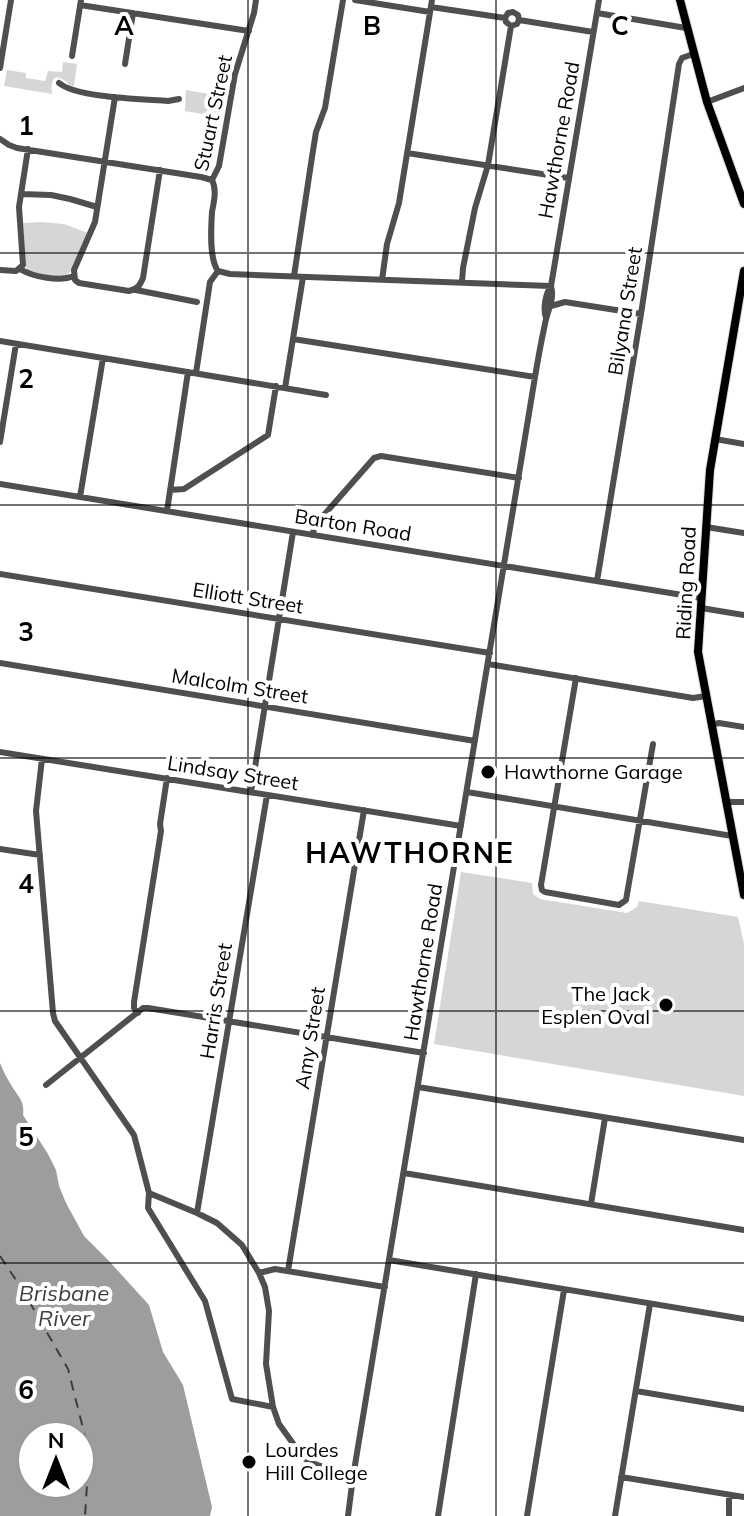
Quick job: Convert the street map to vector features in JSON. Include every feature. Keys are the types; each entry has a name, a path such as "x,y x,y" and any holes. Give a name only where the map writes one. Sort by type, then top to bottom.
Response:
{"main road":[{"path":"680,0 707,102 744,204"},
{"name":"Riding Road","path":"744,271 710,470 698,652 744,895"}],"street":[{"path":"0,68 11,0"},
{"name":"Stuart Street","path":"167,511 210,282 218,271 212,256 215,185 212,180 219,166 231,92 256,0"},
{"path":"294,276 316,132 325,108 343,0"},
{"path":"355,0 431,6 505,18"},
{"path":"513,12 515,0"},
{"name":"Hawthorne Road","path":"348,1516 535,377 551,306 551,286 599,0"},
{"path":"72,56 80,2 249,31"},
{"path":"382,280 385,253 399,203 431,6"},
{"path":"505,18 513,12"},
{"path":"513,12 519,20"},
{"path":"125,64 133,13"},
{"path":"597,13 686,28"},
{"path":"505,18 511,26"},
{"path":"511,26 519,20"},
{"path":"519,20 593,32"},
{"path":"462,282 475,208 488,165 511,26"},
{"name":"Bilyana Street","path":"597,581 679,64 682,58 693,54"},
{"path":"59,83 74,91 115,97 179,99"},
{"path":"707,102 744,88"},
{"path":"115,97 95,222 74,276 79,283 197,302"},
{"path":"0,139 9,145 28,149 212,180"},
{"path":"0,270 16,271 23,262 19,215 28,149"},
{"path":"407,153 568,178"},
{"path":"136,290 143,278 160,170"},
{"path":"21,194 51,195 97,207"},
{"path":"20,269 29,274 64,279 74,276"},
{"path":"218,271 225,274 551,286"},
{"path":"285,388 303,277"},
{"name":"Hawthorne Road","path":"546,318 545,303 551,286"},
{"path":"551,306 562,302 641,314"},
{"path":"293,339 535,377"},
{"path":"0,341 326,395"},
{"path":"0,442 16,344"},
{"path":"80,497 103,358"},
{"path":"170,490 184,489 268,435 276,386"},
{"path":"715,439 744,444"},
{"path":"312,535 316,524 374,458 381,456 519,478"},
{"name":"Barton Road","path":"0,484 701,598"},
{"path":"706,527 744,533"},
{"path":"251,792 293,532"},
{"name":"Elliott Street","path":"0,574 490,653"},
{"path":"701,608 744,615"},
{"name":"Malcolm Street","path":"0,663 475,741"},
{"path":"488,664 693,698 706,696"},
{"path":"576,678 542,890 619,905 624,903 628,897 653,744"},
{"path":"711,725 719,723 744,727"},
{"name":"Lindsay Street","path":"0,752 461,826"},
{"path":"42,759 36,802 53,1013 59,1029 134,1135 149,1193 148,1208 205,1301 232,1399 273,1407"},
{"path":"138,1013 134,1002 167,778"},
{"path":"467,792 732,836"},
{"name":"Harris Street","path":"197,1213 267,795"},
{"path":"726,802 744,802"},
{"name":"Amy Street","path":"288,1271 364,810"},
{"path":"0,849 40,855"},
{"path":"46,1085 143,1008 424,1053"},
{"path":"418,1087 744,1140"},
{"path":"591,1204 605,1118"},
{"path":"404,1173 744,1230"},
{"path":"149,1193 217,1223 242,1245 265,1287 269,1311 266,1364 279,1424 309,1462 353,1477"},
{"path":"389,1260 744,1319"},
{"path":"259,1273 275,1269 385,1287"},
{"path":"438,1516 476,1274"},
{"path":"527,1516 564,1290"},
{"path":"615,1516 650,1304"},
{"path":"636,1391 744,1409"},
{"path":"621,1477 744,1497"},
{"path":"729,1495 729,1516"}],"shaded area":[{"path":"63,62 77,64 74,86 57,77 53,80 52,94 4,86 7,70 26,73 26,78 45,81 48,71 62,72"},
{"path":"186,90 221,96 219,117 185,111"},
{"path":"23,223 64,224 88,233 71,271 64,278 28,272"},
{"path":"461,872 532,883 533,894 540,899 627,913 637,907 639,901 738,917 744,944 744,1096 434,1044"}],"water":[{"name":"Brisbane River","path":"0,1063 22,1102 23,1115 56,1170 66,1203 84,1236 149,1305 163,1352 183,1385 212,1507 210,1516 0,1516"}],"ferry route":[{"path":"0,1256 68,1369 89,1452 85,1516"}],"place":[{"name":"Hawthorne Garage","path":"488,772"},
{"name":"The Jack Esplen Oval","path":"666,1005"},
{"name":"Lourdes Hill College","path":"249,1462"}],"district":[{"name":"HAWTHORNE","path":"410,853"}]}
